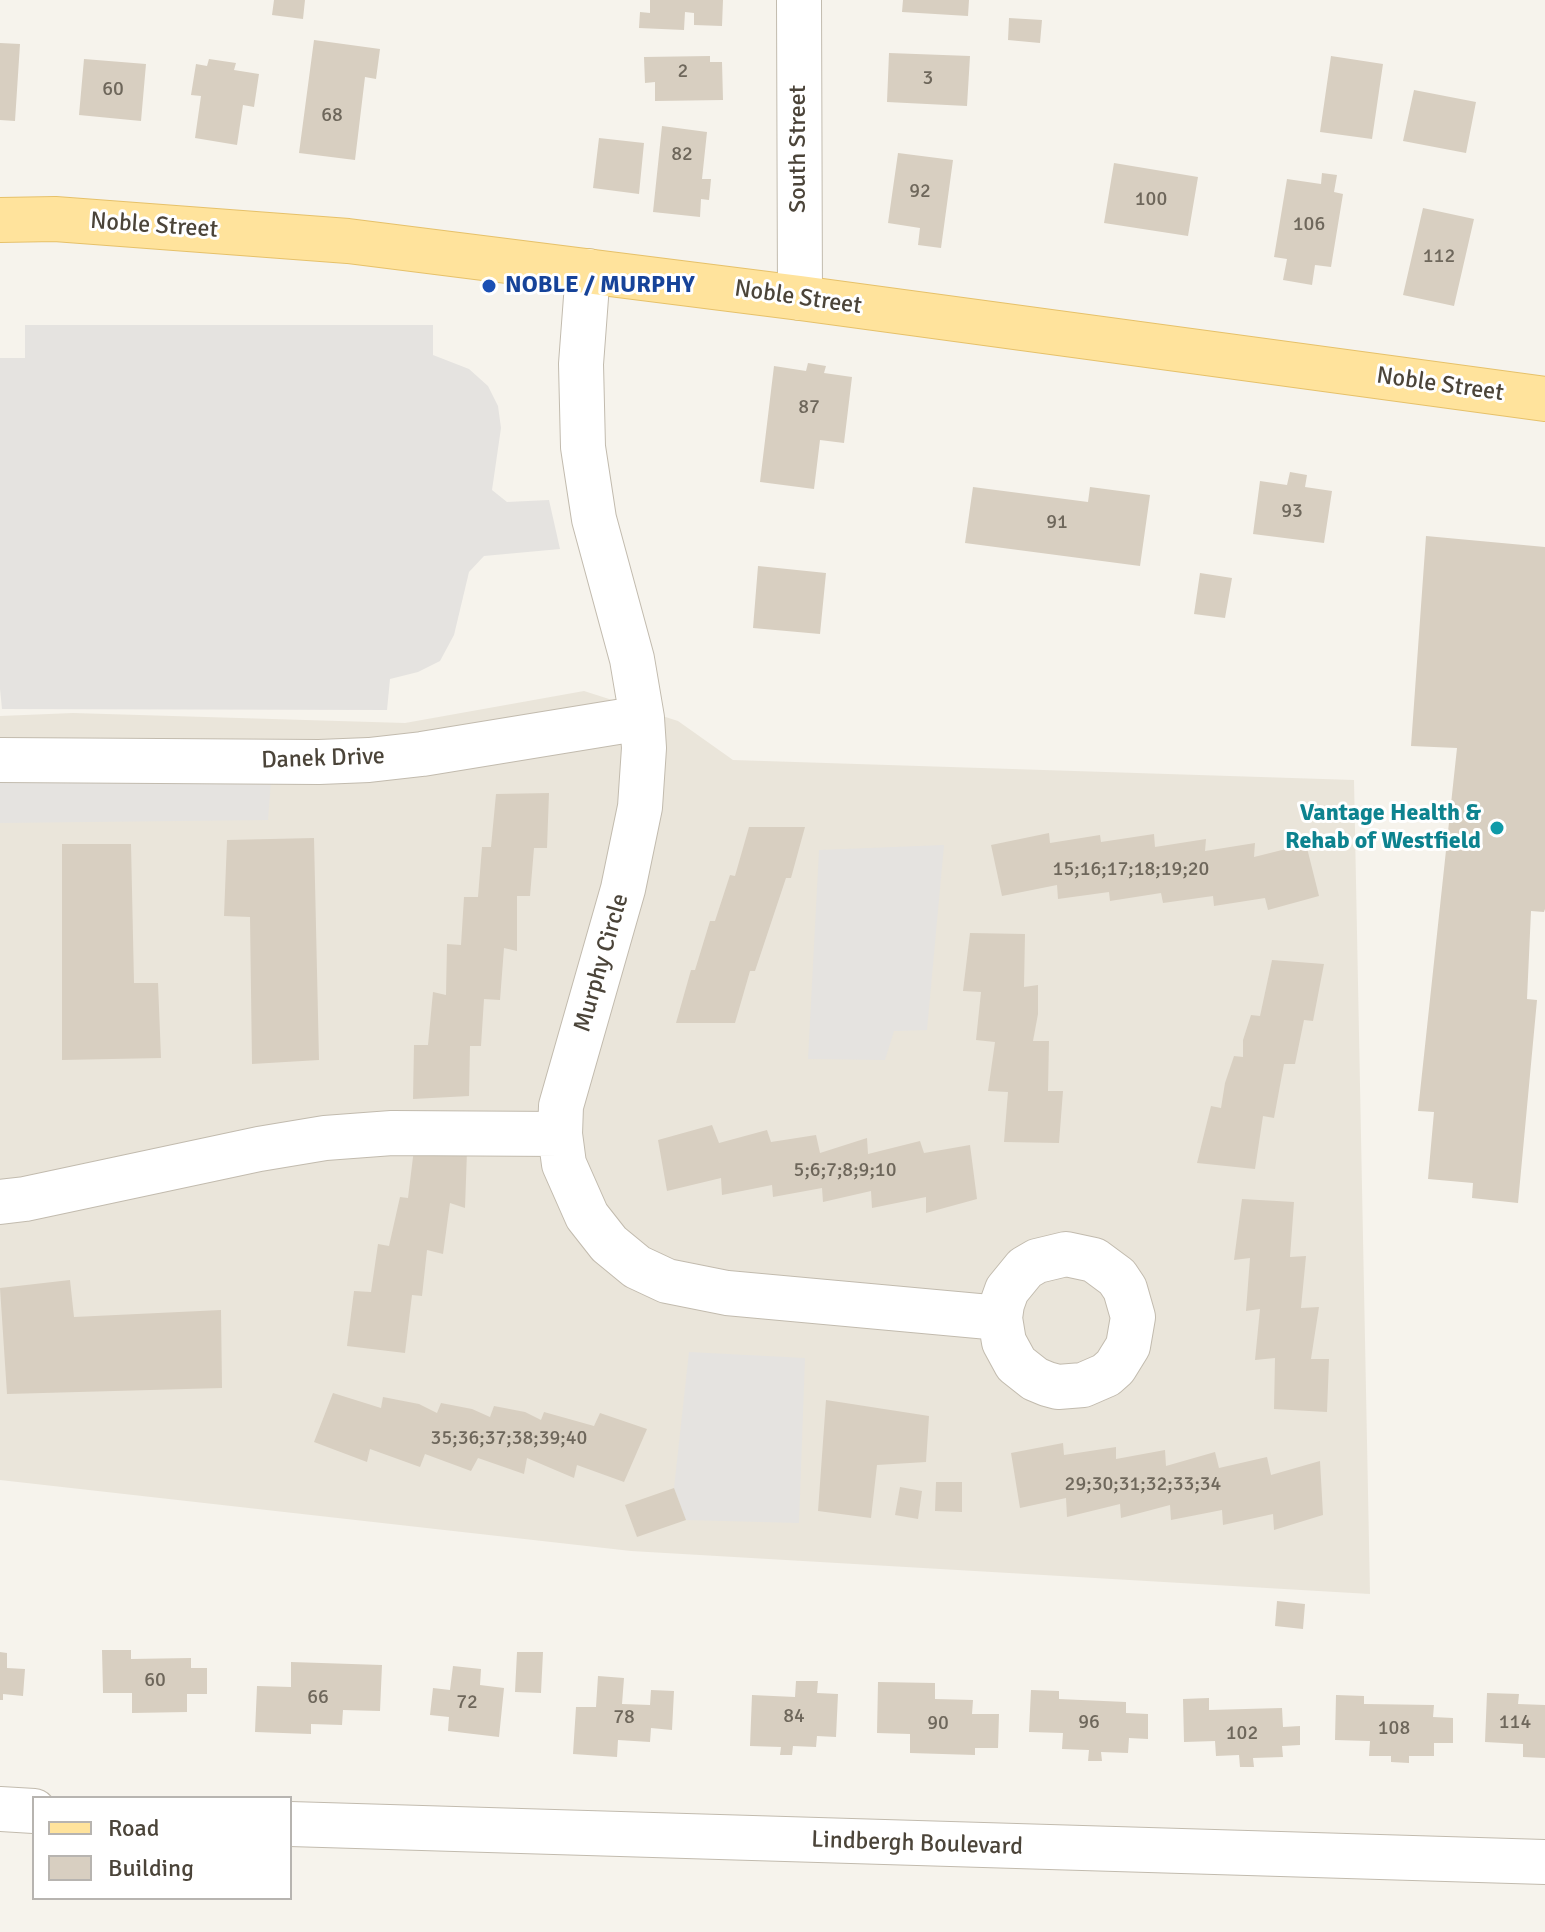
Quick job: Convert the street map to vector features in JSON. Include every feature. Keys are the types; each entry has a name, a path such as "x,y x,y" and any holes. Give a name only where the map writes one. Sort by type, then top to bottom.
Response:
{"main road":[{"name":"Noble Street","path":"0,220 55,219 348,241 800,298 1545,399"}],"street":[{"name":"South Street","path":"799,0 800,298"},
{"name":"Murphy Circle","path":"588,271 581,364 583,447 594,519 632,659 642,718 643,777 635,837 623,889 561,1106 560,1134 564,1164 587,1216 609,1244 637,1267 667,1281 727,1293 1000,1318"},
{"name":"Danek Drive","path":"0,760 369,760 642,718"},
{"path":"0,1202 325,1138 392,1133 560,1134"},
{"path":"0,1809 32,1811"},
{"name":"Lindbergh Boulevard","path":"292,1824 1545,1862"}],"shaded area":[{"path":"25,325 433,325 433,355 469,369 488,386 498,406 501,428 492,490 507,502 549,500 560,549 484,556 469,572 454,635 440,661 418,672 390,679 387,710 2,709 0,358 25,358"},
{"path":"584,691 678,721 733,760 1354,780 1370,1594 631,1551 0,1480 0,716 73,713 405,723"},
{"path":"271,781 268,820 0,823 0,783"},
{"path":"944,845 927,1030 894,1031 885,1060 808,1059 819,850"},
{"path":"689,1352 805,1358 799,1523 686,1520 674,1488"}],"building":[{"path":"274,0 305,0 303,19 272,15"},
{"path":"650,0 723,0 722,26 694,25 694,13 685,12 684,30 639,28 640,12 650,13"},
{"path":"903,0 969,0 968,16 902,12"},
{"path":"1009,18 1042,20 1040,43 1008,40"},
{"path":"314,40 380,49 376,79 365,77 355,160 299,153"},
{"path":"0,43 20,44 15,121 0,120"},
{"path":"889,53 970,56 967,106 887,102"},
{"path":"710,56 710,62 722,62 723,100 655,101 655,82 645,83 644,57"},
{"path":"1331,56 1383,64 1372,139 1320,132"},
{"path":"84,59 146,64 141,121 79,115"},
{"path":"209,59 236,63 234,70 259,74 254,107 243,105 237,145 195,138 201,96 191,95 196,64 207,66"},
{"path":"1414,90 1476,102 1466,153 1403,141"},
{"path":"662,126 707,132 702,179 711,179 709,200 701,199 700,217 653,212"},
{"path":"599,138 644,143 639,194 593,188"},
{"path":"898,153 953,160 941,248 918,245 920,228 888,223"},
{"path":"1114,163 1198,177 1188,236 1104,223"},
{"path":"1322,173 1337,175 1334,192 1343,194 1331,267 1315,265 1312,285 1283,280 1287,259 1274,257 1287,179 1321,184"},
{"path":"1423,208 1474,219 1454,306 1403,295"},
{"path":"808,363 826,366 824,373 852,377 844,443 820,440 814,489 760,482 774,366 806,371"},
{"path":"1290,472 1307,475 1305,487 1332,491 1324,543 1253,534 1260,481 1287,485"},
{"path":"973,487 1088,502 1090,487 1150,495 1140,566 965,543"},
{"name":"Vantage Health & Rehab of Westfield","path":"1426,536 1545,547 1545,909 1544,912 1531,911 1527,999 1537,1000 1518,1203 1472,1198 1473,1183 1428,1179 1434,1112 1418,1111 1457,748 1411,746"},
{"path":"758,566 826,573 820,634 753,628"},
{"path":"1200,573 1232,578 1225,618 1194,614"},
{"path":"549,793 547,848 534,848 530,896 517,896 517,951 504,948 500,1000 484,999 481,1046 470,1046 469,1096 413,1099 414,1045 428,1045 433,992 446,995 447,944 461,945 464,897 478,897 482,847 491,847 496,794"},
{"path":"749,827 805,827 791,878 786,878 755,971 750,971 735,1023 676,1023 691,970 695,970 710,921 715,921 730,875 735,876"},
{"path":"1049,833 1050,843 1100,835 1101,842 1154,834 1155,847 1206,839 1205,851 1255,843 1254,857 1306,844 1319,896 1268,910 1265,898 1214,906 1213,896 1163,903 1161,893 1110,901 1109,892 1058,899 1057,885 1002,896 991,845"},
{"path":"314,838 319,1060 252,1064 250,917 224,916 227,840"},
{"path":"62,844 131,844 134,983 158,983 161,1058 62,1060"},
{"path":"970,933 1025,934 1024,987 1038,985 1038,1014 1033,1041 1049,1041 1048,1091 1063,1091 1059,1143 1004,1142 1008,1092 988,1091 995,1042 976,1040 981,992 963,991"},
{"path":"1272,960 1324,964 1313,1021 1304,1020 1295,1064 1284,1064 1274,1118 1263,1116 1255,1169 1197,1163 1211,1106 1221,1108 1234,1056 1243,1057 1243,1040 1251,1015 1260,1016"},
{"path":"712,1125 719,1143 767,1130 771,1142 816,1135 820,1153 867,1138 868,1154 920,1141 924,1153 970,1145 977,1199 926,1213 926,1197 872,1208 871,1191 823,1202 822,1188 773,1197 772,1185 722,1195 721,1178 667,1191 658,1140"},
{"path":"414,1149 467,1151 465,1208 450,1203 443,1254 427,1250 422,1296 412,1295 405,1353 347,1346 354,1291 371,1292 378,1244 389,1246 400,1197 408,1198"},
{"path":"1242,1199 1294,1202 1290,1257 1306,1256 1301,1308 1319,1307 1311,1359 1329,1359 1327,1412 1274,1409 1275,1358 1255,1360 1260,1309 1246,1311 1250,1258 1234,1260"},
{"path":"70,1280 74,1317 221,1310 222,1388 7,1394 0,1288"},
{"path":"333,1393 381,1408 383,1397 419,1404 437,1413 441,1403 472,1409 490,1417 494,1406 525,1412 541,1420 544,1412 594,1426 600,1413 647,1429 624,1482 577,1465 574,1478 527,1458 524,1474 478,1458 471,1471 425,1454 420,1467 370,1449 367,1462 314,1442"},
{"path":"826,1400 929,1416 926,1462 877,1465 871,1518 818,1511"},
{"path":"1063,1443 1064,1455 1116,1447 1116,1459 1165,1450 1166,1466 1215,1452 1219,1468 1267,1457 1271,1475 1320,1461 1323,1515 1274,1530 1273,1514 1223,1525 1222,1510 1171,1520 1170,1505 1121,1518 1120,1504 1067,1517 1066,1498 1020,1508 1011,1453"},
{"path":"936,1482 962,1482 962,1512 935,1511"},
{"path":"900,1487 922,1491 918,1519 895,1515"},
{"path":"674,1488 686,1520 637,1537 625,1505"},
{"path":"1277,1601 1305,1604 1303,1629 1275,1626"},
{"path":"102,1650 131,1650 131,1659 191,1658 191,1668 207,1668 207,1694 187,1694 187,1712 132,1713 132,1693 103,1693"},
{"path":"0,1652 7,1653 7,1668 25,1669 23,1696 3,1694 3,1700 0,1700"},
{"path":"517,1652 543,1652 541,1693 515,1692"},
{"path":"291,1662 382,1665 380,1711 343,1710 342,1725 311,1724 311,1734 255,1732 257,1686 291,1687"},
{"path":"453,1666 481,1669 480,1685 504,1688 499,1737 448,1731 449,1717 430,1715 433,1688 450,1690"},
{"path":"598,1676 624,1678 622,1704 650,1705 651,1690 674,1691 672,1730 651,1728 650,1742 618,1740 617,1757 573,1754 576,1707 596,1707"},
{"path":"796,1681 818,1681 817,1693 838,1694 836,1737 817,1736 816,1747 793,1746 792,1755 780,1755 781,1747 750,1746 752,1695 795,1697"},
{"path":"878,1682 935,1683 935,1699 973,1700 972,1714 999,1714 998,1748 975,1748 975,1755 910,1753 910,1734 877,1733"},
{"path":"1031,1690 1059,1691 1059,1699 1126,1702 1126,1713 1148,1714 1148,1739 1129,1738 1128,1753 1101,1752 1102,1761 1088,1761 1089,1750 1062,1749 1063,1733 1029,1732"},
{"path":"1487,1693 1519,1694 1518,1704 1545,1705 1545,1758 1523,1757 1523,1744 1485,1742"},
{"path":"1336,1695 1364,1696 1364,1704 1434,1705 1433,1717 1453,1718 1453,1743 1434,1743 1434,1756 1409,1756 1409,1763 1391,1762 1391,1756 1369,1756 1370,1741 1335,1740"},
{"path":"1209,1698 1209,1710 1282,1708 1283,1727 1300,1726 1300,1745 1282,1746 1283,1757 1253,1758 1254,1767 1240,1767 1239,1755 1216,1756 1215,1741 1184,1742 1183,1699"}],"place":[{"name":"NOBLE / MURPHY","path":"489,286"},
{"name":"Vantage Health & Rehab of Westfield","path":"1497,828"}]}
